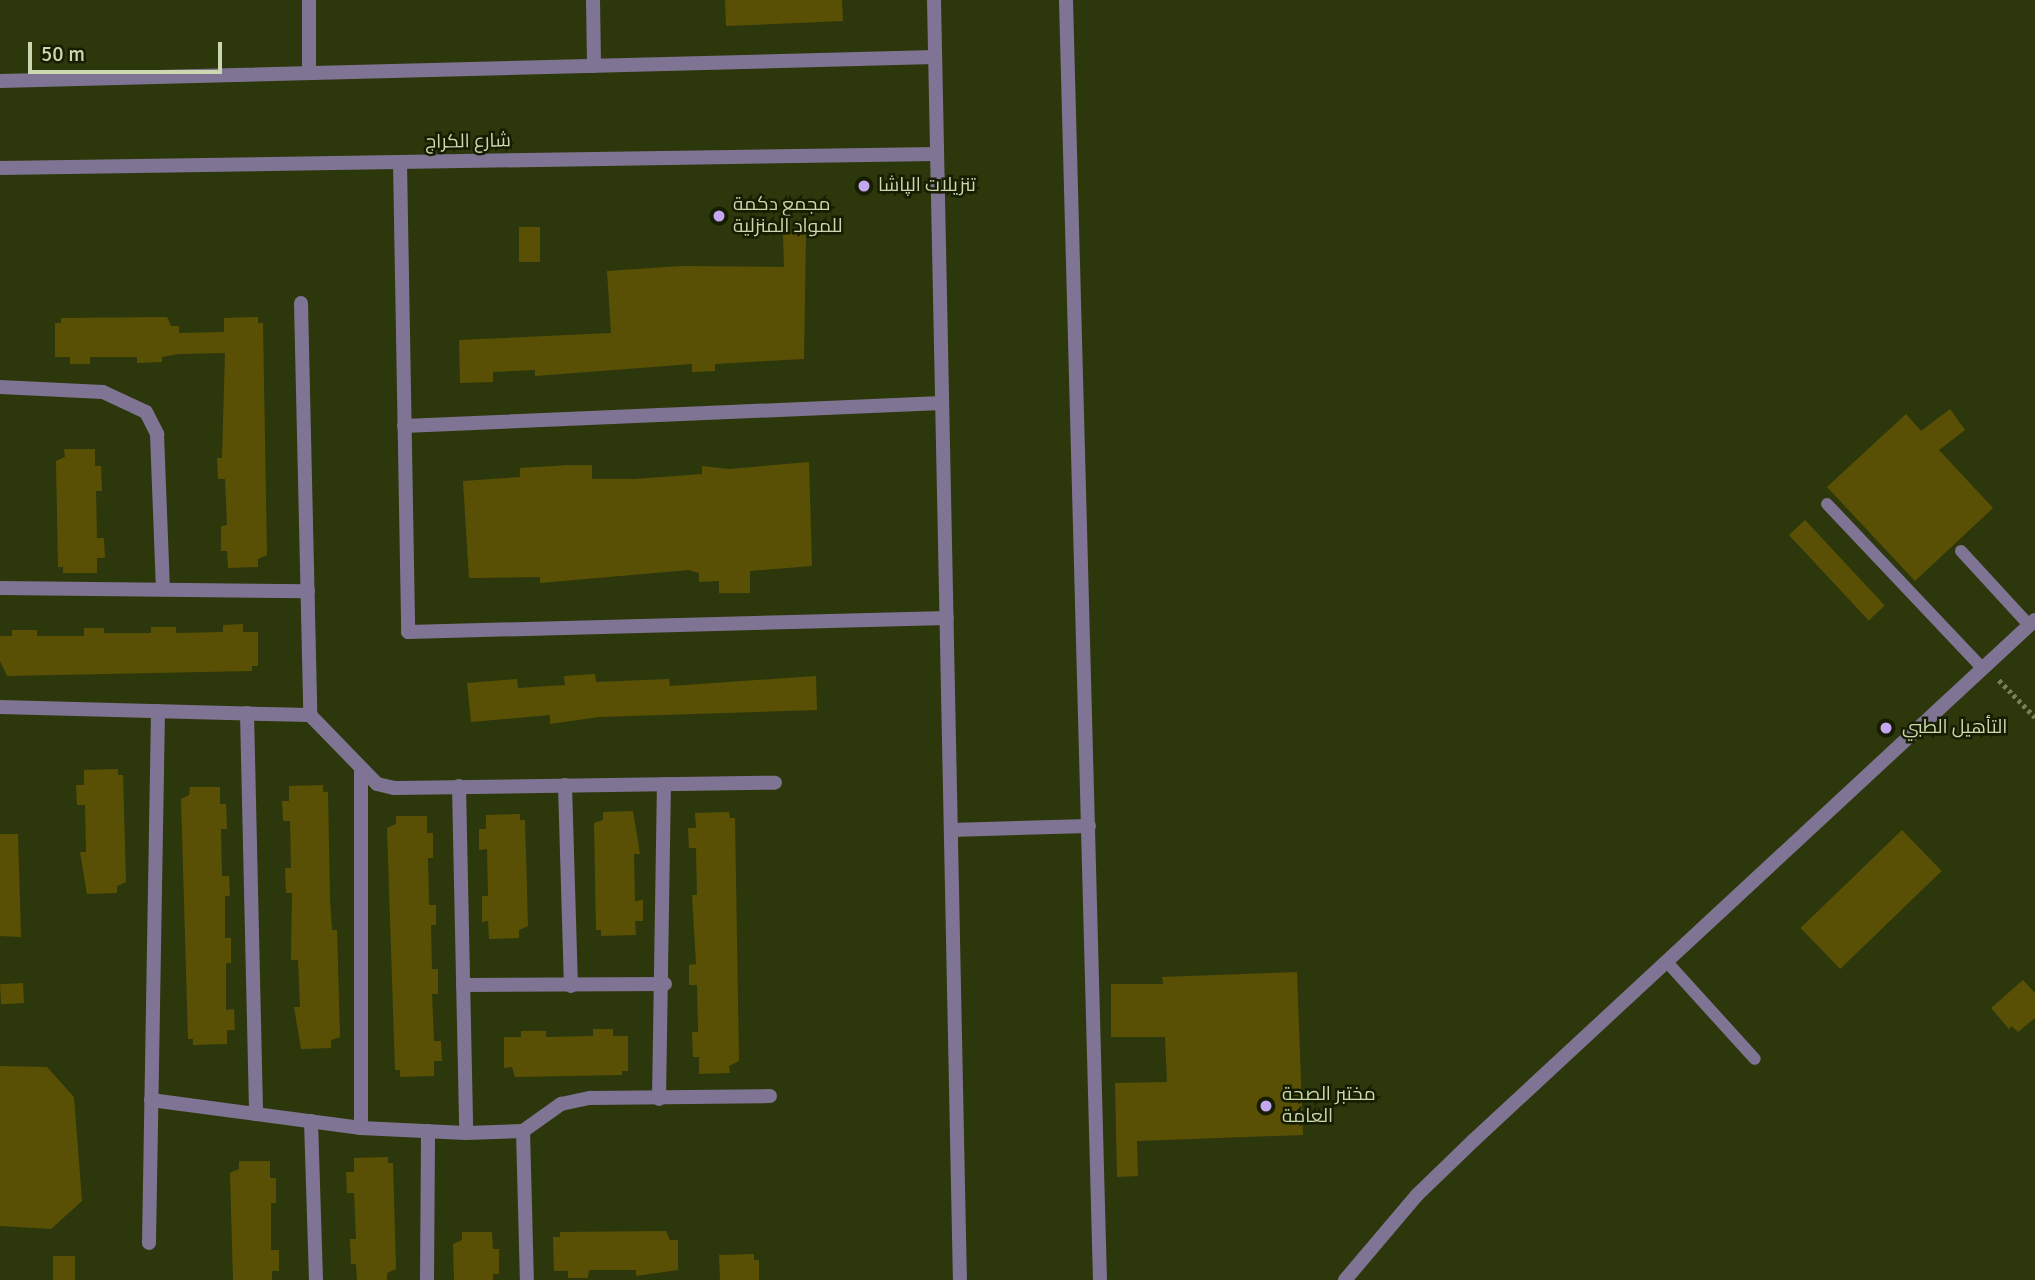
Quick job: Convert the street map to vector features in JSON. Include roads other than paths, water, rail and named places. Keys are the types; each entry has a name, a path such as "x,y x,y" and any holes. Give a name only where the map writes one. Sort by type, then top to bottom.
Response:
{"street":[{"path":"309,0 309,73"},
{"path":"593,0 594,66"},
{"path":"934,0 960,1280"},
{"path":"1066,0 1100,1280"},
{"path":"0,81 935,57"},
{"name":"شارع الكراج","path":"0,168 937,154"},
{"path":"400,162 408,632 947,618"},
{"path":"301,303 310,715 361,768 377,784 394,788 775,783"},
{"path":"0,387 103,392 146,412 157,435 163,589"},
{"path":"404,426 942,403"},
{"path":"0,588 308,591"},
{"path":"1345,1280 1417,1195 2032,622"},
{"path":"0,707 310,715"},
{"path":"149,1243 158,711"},
{"path":"247,713 256,1114"},
{"path":"361,768 362,1128"},
{"path":"659,1099 664,984 664,784"},
{"path":"565,785 571,986"},
{"path":"459,786 466,1133"},
{"path":"951,830 1088,827"},
{"path":"463,985 664,984"},
{"path":"151,1100 362,1128 466,1133 523,1131 561,1104 590,1098 769,1096"},
{"path":"311,1121 316,1280"},
{"path":"426,1280 428,1131"},
{"path":"523,1131 527,1280"}],"lane":[{"path":"1827,504 1984,667"},
{"path":"1961,551 2032,622"},
{"path":"1666,961 1755,1059"}],"place":[{"name":"تنزيلات الپاشا","path":"864,186"},
{"name":"مجمع دكمة للمواد المنزلية","path":"719,216"},
{"name":"التأهيل الطبي","path":"1886,728"},
{"name":"مختبر الصحة العامة","path":"1266,1106"}]}
